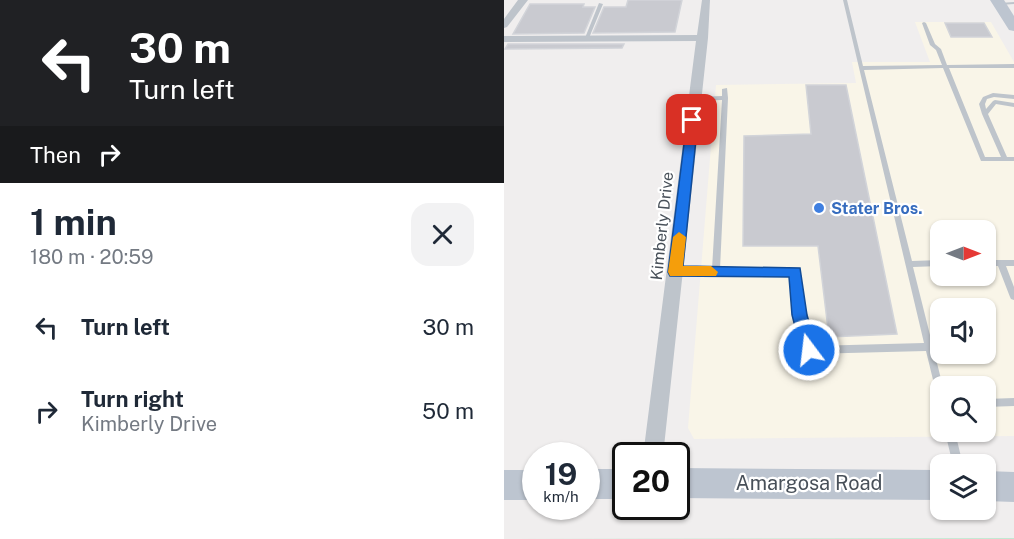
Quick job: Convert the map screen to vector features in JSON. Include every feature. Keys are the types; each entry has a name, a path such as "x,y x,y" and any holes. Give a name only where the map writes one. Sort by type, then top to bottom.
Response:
{"main road":[{"path":"1004,2 1014,27"},
{"name":"Amargosa Road","path":"690,483 930,485"},
{"path":"504,485 522,485"},
{"path":"996,486 1014,487"}],"street":[{"path":"504,25 523,0"},
{"name":"Kimberly Drive","path":"655,442 706,0"},
{"path":"504,39 703,38"}],"lane":[{"path":"845,0 936,376"},
{"path":"587,38 601,4"},
{"path":"924,23 983,159 1014,159"},
{"path":"861,68 1014,66"},
{"path":"716,272 726,89"},
{"path":"1005,159 982,104 985,98 993,95 1014,97"},
{"path":"695,99 725,98"},
{"path":"985,114 995,102 1014,105"},
{"path":"909,264 930,263"},
{"path":"996,263 1014,263"},
{"path":"1001,263 1014,297"},
{"path":"675,272 795,272 800,315 809,350 929,347"},
{"path":"996,402 1014,402"}],"shaded area":[{"path":"915,22 991,22 1014,62 1014,436 996,436 996,376 930,376 930,437 694,439 688,428 716,85 856,83 852,62 930,62"}],"green space":[{"path":"1014,538 1014,539 504,539"}],"building":[{"path":"628,0 682,0 675,32 593,33 604,7 626,7"},
{"path":"530,4 584,4 583,7 595,7 584,33 513,34"},
{"path":"945,23 984,23 992,37 951,37"},
{"path":"508,44 624,44 622,48 505,49"},
{"path":"806,85 846,85 897,334 829,337 818,246 743,246 744,136 811,134"}],"slow traffic":[{"path":"679,237 675,272 711,272"}],"place":[{"name":"Stater Bros.","path":"819,208"}],"route":[{"path":"692,120 675,272 795,272 800,315 809,350"}]}
